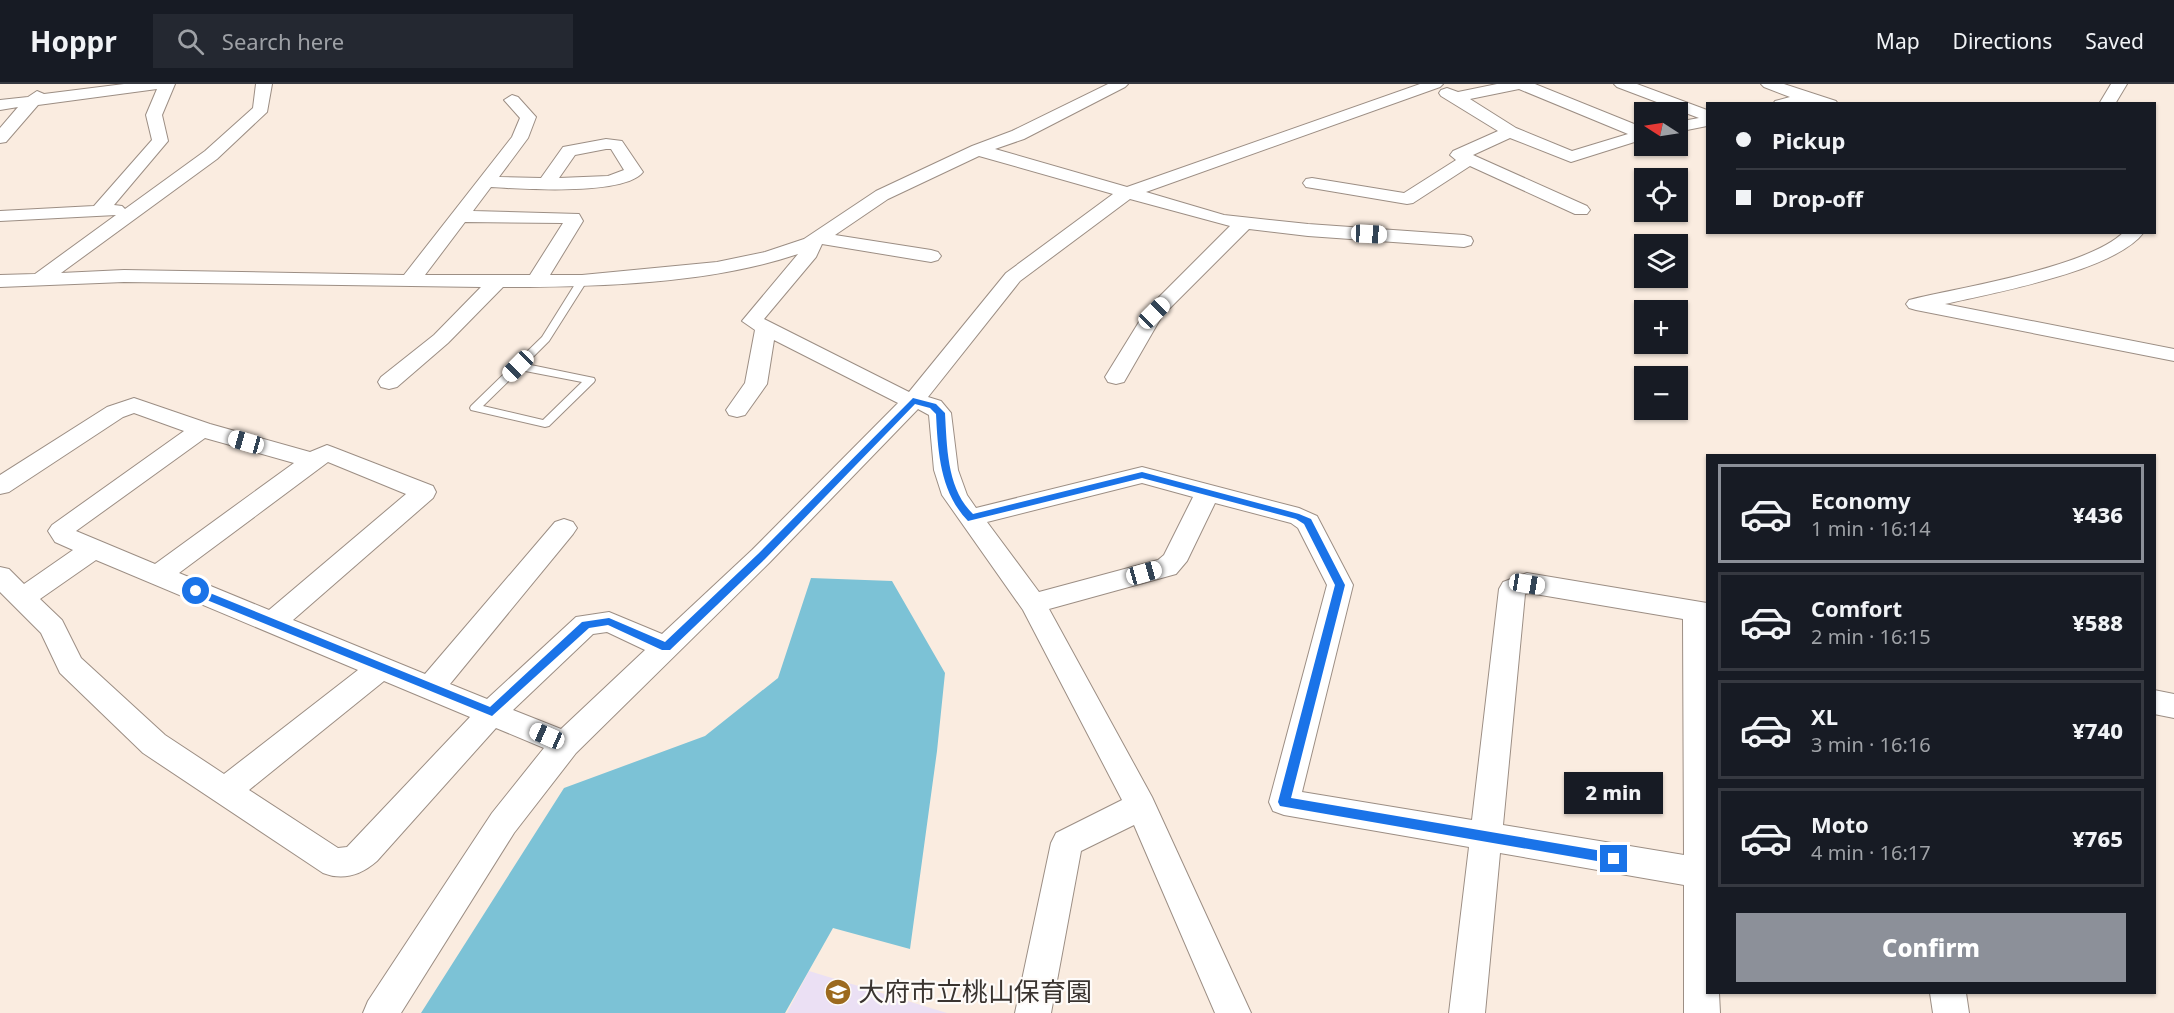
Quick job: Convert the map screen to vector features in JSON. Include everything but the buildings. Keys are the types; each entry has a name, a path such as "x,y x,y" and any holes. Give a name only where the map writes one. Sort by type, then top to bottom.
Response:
{"street":[{"path":"0,138 35,100 43,84"},
{"path":"0,105 159,84"},
{"path":"99,212 160,141 154,115 167,84"},
{"path":"40,279 211,155 261,109 264,84"},
{"path":"0,281 124,276 410,281 582,281 717,268 770,256 815,241 882,195 978,150 1017,135 1120,84"},
{"path":"1456,97 1520,84 1634,130"},
{"path":"1622,84 1706,115"},
{"path":"1769,84 1823,102"},
{"path":"2108,102 2119,84"},
{"path":"381,1013 503,823 565,744 761,556 913,401 1013,277 1126,193 1434,85 1510,132 1571,157 1634,137"},
{"path":"1788,102 1806,97"},
{"path":"410,281 520,138 528,117 512,100"},
{"path":"1688,125 1706,121"},
{"path":"1510,132 1459,155 1581,210"},
{"path":"978,150 1223,220 1308,230 1464,241"},
{"path":"1312,183 1407,199 1469,159"},
{"path":"486,182 547,183"},
{"path":"0,216 134,209"},
{"path":"461,216 573,218 574,220 536,281"},
{"path":"1116,377 1154,313 1244,223"},
{"path":"2133,234 2116,249 2085,261 1916,304 2174,355"},
{"path":"815,241 931,256"},
{"path":"815,241 809,253 752,321 765,330 913,401 933,406 940,413 943,461 959,506 972,518 1033,604 1141,806 1233,1013"},
{"path":"389,382 441,339 498,281"},
{"path":"737,411 756,384 765,330"},
{"path":"0,486 124,407 134,405 202,429 313,461"},
{"path":"202,429 69,523 62,531 64,536 565,744"},
{"path":"158,575 327,453 424,492 272,624"},
{"path":"972,518 1142,475 1299,517 1308,522 1340,585 1284,802 1703,873"},
{"path":"1033,604 1167,567 1174,561 1208,492"},
{"path":"430,688 564,528"},
{"path":"21,599 93,549"},
{"path":"0,576 52,627 70,665 154,744 334,863 354,861 366,851 492,712 586,624 609,621 666,647"},
{"path":"1467,1013 1512,589 1527,584 1702,612 1702,1013"},
{"path":"225,791 381,667"},
{"path":"2156,702 2174,706"},
{"path":"1033,1013 1067,843 1141,806"},
{"path":"1948,994 1951,1013"}],"lane":[{"path":"518,366 590,380 545,424 475,408 518,366 546,339 582,281"}],"shaded area":[{"name":"大府市立桃山保育園","path":"809,971 947,1013 787,1013"}],"water":[{"path":"811,578 892,581 945,673 937,751 910,949 833,928 785,1013 421,1013 564,788 705,736 778,678"}],"place":[{"name":"大府市立桃山保育園","path":"838,992"}],"route":[{"path":"196,591 492,712 586,624 609,621 666,647 761,556 913,401 933,406 940,413 943,461 951,488 959,506 972,518 1142,475 1299,517 1308,522 1340,585 1284,802 1614,859"}]}
